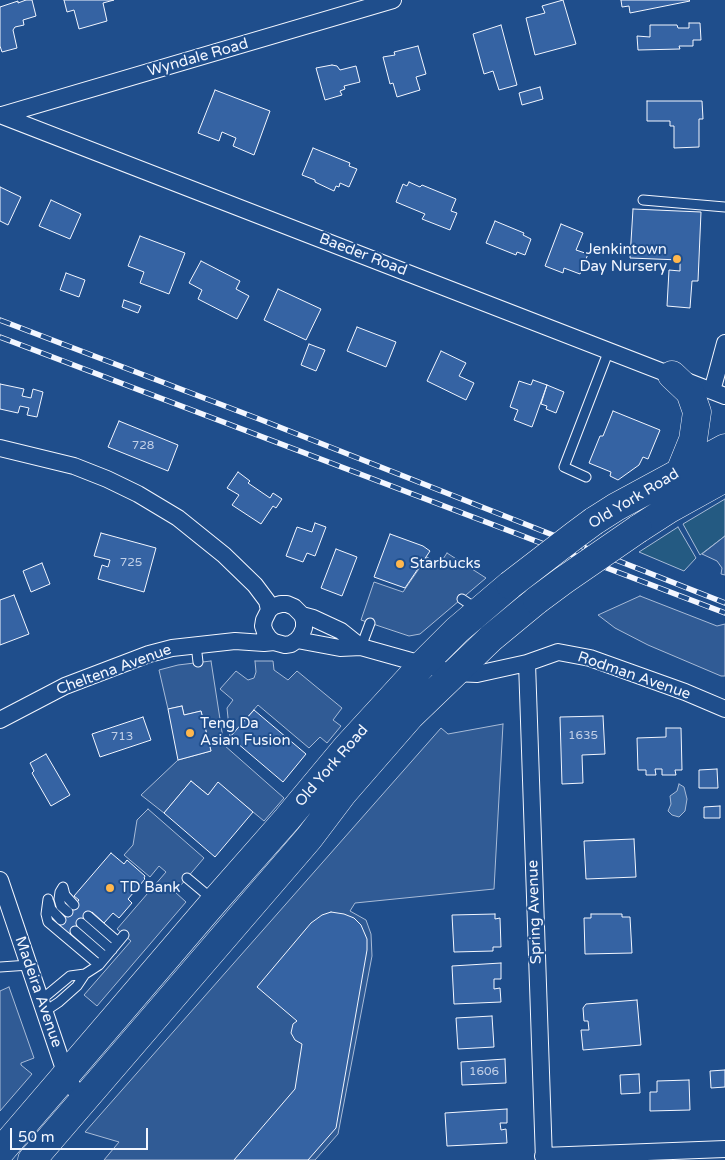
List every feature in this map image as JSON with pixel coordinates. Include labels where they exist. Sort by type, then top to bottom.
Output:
[{"type":"highway","points":[[672,374],[690,392],[697,412],[693,440],[680,472]]},
{"type":"highway","name":"Old York Road","points":[[0,1152],[214,902],[284,817],[423,664],[457,630],[471,605],[510,585],[574,535],[616,507],[725,448]]},
{"type":"highway","name":"Old York Road","points":[[32,1160],[309,838],[367,764],[410,716],[492,638],[536,600],[669,509],[725,478]]},
{"type":"street","name":"Wyndale Road","points":[[1,115],[393,0]]},
{"type":"street","name":"Baeder Road","points":[[1,115],[719,393]]},
{"type":"street","points":[[719,393],[725,343]]},
{"type":"street","points":[[0,448],[74,466],[138,494],[178,518],[224,555],[263,595],[267,601],[268,631]]},
{"type":"street","points":[[244,574],[279,596],[302,615],[304,628],[297,640]]},
{"type":"street","name":"Cheltena Avenue","points":[[268,631],[277,605],[287,604]]},
{"type":"street","name":"Cheltena Avenue","points":[[302,615],[341,631],[361,647]]},
{"type":"street","name":"Cheltena Avenue","points":[[268,631],[278,644],[285,645],[297,640],[340,648],[361,647],[454,673]]},
{"type":"street","name":"Cheltena Avenue","points":[[0,720],[65,686],[149,654],[172,648],[235,641],[268,631]]},
{"type":"street","name":"Rodman Avenue","points":[[454,673],[477,674],[526,663],[558,652],[590,658],[725,708]]},
{"type":"street","name":"Spring Avenue","points":[[526,663],[544,1158]]},
{"type":"street","name":"Madeira Avenue","points":[[0,880],[66,1075],[82,1102]]},
{"type":"street","points":[[544,1158],[725,1148]]},
{"type":"lane","points":[[643,200],[725,207]]},
{"type":"lane","points":[[586,477],[564,468],[609,350]]},
{"type":"lane","points":[[361,647],[370,623]]},
{"type":"lane","points":[[196,645],[198,662]]},
{"type":"lane","points":[[187,878],[214,902]]},
{"type":"lane","points":[[68,912],[61,906],[59,898],[63,887],[66,895],[74,905]]},
{"type":"lane","points":[[62,920],[51,909],[48,899],[46,914],[48,922],[99,965]]},
{"type":"lane","points":[[43,1006],[59,1002],[77,986],[85,974],[99,965],[118,942],[85,920]]},
{"type":"lane","points":[[74,931],[105,957]]},
{"type":"lane","points":[[0,967],[29,965]]},
{"type":"lane","points":[[43,1006],[70,976],[85,974]]},
{"type":"shaded area","points":[[725,499],[725,536],[700,555],[683,524]]},
{"type":"shaded area","points":[[678,527],[696,558],[684,571],[639,552]]},
{"type":"shaded area","points":[[725,536],[725,575],[721,574],[722,568],[717,561],[702,554]]},
{"type":"shaded area","points":[[447,553],[486,578],[420,634],[409,636],[361,620],[374,582],[403,592],[427,557],[439,565]]},
{"type":"shaded area","points":[[640,596],[717,626],[725,624],[725,676],[648,645],[615,628],[598,615]]},
{"type":"shaded area","points":[[211,661],[224,745],[284,798],[264,821],[218,783],[208,795],[191,781],[164,813],[141,795],[178,760],[211,751],[201,711],[184,715],[182,706],[168,709],[159,670],[178,665]]},
{"type":"shaded area","points":[[255,661],[273,661],[274,670],[288,680],[297,671],[342,708],[333,720],[341,726],[327,743],[320,737],[309,748],[258,705],[230,737],[227,708],[233,700],[220,689],[236,671],[248,680],[254,678],[256,672]]},
{"type":"shaded area","points":[[503,724],[494,889],[355,903],[350,911],[366,920],[371,934],[372,956],[338,1134],[315,1160],[104,1160],[119,1142],[85,1132],[441,728],[448,734]]},
{"type":"shaded area","points":[[679,784],[684,787],[687,799],[685,811],[679,817],[672,815],[668,811],[671,804],[670,796],[677,791]]},
{"type":"shaded area","points":[[148,809],[204,858],[175,892],[186,902],[97,1006],[84,995],[131,941],[117,929],[166,872],[159,866],[150,877],[124,855],[133,845],[137,820]]},
{"type":"shaded area","points":[[9,987],[34,1058],[21,1063],[32,1074],[0,1111],[0,991]]},
{"type":"building","points":[[32,0],[36,16],[23,20],[24,25],[15,27],[13,30],[17,48],[2,52],[0,46],[0,7]]},
{"type":"building","points":[[64,0],[114,0],[103,3],[107,21],[79,29],[74,10],[67,12]]},
{"type":"building","points":[[563,0],[576,44],[535,55],[526,18],[545,13],[542,6]]},
{"type":"building","points":[[621,0],[690,1],[630,13],[629,6],[622,7]]},
{"type":"building","points":[[689,23],[700,23],[701,40],[693,40],[693,46],[679,46],[680,49],[638,50],[637,36],[650,37],[650,25],[677,25],[678,28],[689,28]]},
{"type":"building","points":[[501,25],[517,85],[499,90],[493,71],[484,74],[473,34]]},
{"type":"building","points":[[418,46],[426,74],[416,77],[420,90],[397,97],[393,83],[390,84],[383,57],[395,55],[394,52]]},
{"type":"building","points":[[337,66],[340,70],[356,66],[360,82],[344,86],[345,89],[340,91],[342,95],[325,100],[316,68]]},
{"type":"building","points":[[540,87],[543,99],[522,105],[519,93]]},
{"type":"building","points":[[215,90],[270,111],[254,155],[233,146],[236,138],[222,132],[219,141],[198,133]]},
{"type":"building","points":[[647,101],[702,101],[703,119],[699,119],[699,147],[674,148],[674,126],[670,126],[670,121],[647,121]]},
{"type":"building","points":[[313,148],[350,163],[349,166],[357,169],[349,187],[340,183],[339,187],[336,186],[334,191],[302,175]]},
{"type":"building","points":[[409,182],[420,187],[422,185],[456,199],[451,211],[457,213],[450,230],[422,219],[425,214],[396,202],[403,184],[407,186]]},
{"type":"building","points":[[0,187],[21,197],[8,225],[0,221]]},
{"type":"building","points":[[51,200],[81,214],[70,239],[39,226]]},
{"type":"building","name":"Jenkintown Day Nursery","points":[[633,209],[701,212],[698,281],[692,281],[690,308],[667,306],[669,270],[680,271],[680,260],[630,258]]},
{"type":"building","points":[[495,221],[524,233],[523,235],[531,239],[525,255],[517,252],[516,255],[486,243]]},
{"type":"building","points":[[561,224],[583,233],[576,250],[588,254],[580,274],[564,268],[563,273],[545,266]]},
{"type":"building","points":[[140,236],[185,253],[169,294],[140,283],[144,272],[128,266]]},
{"type":"building","points":[[201,261],[240,281],[236,289],[249,296],[237,319],[198,299],[202,290],[189,283]]},
{"type":"building","points":[[66,273],[85,280],[79,297],[60,290]]},
{"type":"building","points":[[278,289],[321,309],[306,340],[264,320]]},
{"type":"building","points":[[124,300],[141,306],[138,313],[122,307]]},
{"type":"building","points":[[357,327],[396,342],[386,367],[347,351]]},
{"type":"building","points":[[309,344],[325,350],[316,371],[301,365]]},
{"type":"building","points":[[441,351],[466,363],[459,376],[474,383],[466,400],[427,381]]},
{"type":"building","points":[[533,380],[547,385],[532,427],[514,420],[518,410],[510,407],[519,381],[531,385]]},
{"type":"building","points":[[0,384],[24,389],[22,396],[31,398],[33,389],[43,392],[37,417],[27,415],[29,408],[20,406],[18,413],[0,409]]},
{"type":"building","points":[[547,385],[564,392],[556,413],[546,409],[547,406],[541,404]]},
{"type":"building","points":[[613,411],[660,430],[648,459],[643,457],[639,465],[618,480],[610,476],[611,472],[589,463]]},
{"type":"building","points":[[119,421],[178,445],[168,471],[108,447]]},
{"type":"building","points":[[238,472],[250,481],[248,483],[270,498],[273,493],[282,499],[276,508],[273,506],[261,524],[232,505],[239,495],[227,488]]},
{"type":"building","points":[[315,523],[326,527],[315,556],[307,553],[303,562],[286,556],[297,527],[312,532]]},
{"type":"building","points":[[101,533],[156,548],[144,592],[98,579],[102,565],[108,567],[110,560],[94,556]]},
{"type":"building","name":"Starbucks","points":[[390,534],[423,546],[430,551],[405,588],[374,577]]},
{"type":"building","points":[[336,549],[357,557],[342,596],[321,588]]},
{"type":"building","points":[[42,563],[50,584],[31,592],[23,571]]},
{"type":"building","points":[[14,595],[29,634],[0,645],[0,600]]},
{"type":"building","name":"Teng Da Asian Fusion","points":[[182,706],[184,715],[201,711],[211,751],[178,760],[168,709]]},
{"type":"building","points":[[254,710],[306,754],[283,782],[230,737]]},
{"type":"building","points":[[603,716],[605,754],[582,755],[583,783],[562,784],[560,717]]},
{"type":"building","points":[[143,717],[151,740],[100,757],[92,734]]},
{"type":"building","points":[[666,728],[681,728],[682,770],[675,770],[676,775],[662,775],[662,769],[655,769],[656,775],[646,775],[646,770],[638,770],[637,738],[666,737]]},
{"type":"building","points":[[46,754],[70,795],[51,806],[32,773],[34,771],[30,763]]},
{"type":"building","points":[[717,769],[718,788],[699,788],[699,770]]},
{"type":"building","points":[[191,781],[208,795],[218,782],[253,812],[215,857],[164,813]]},
{"type":"building","points":[[720,806],[720,818],[704,818],[704,807]]},
{"type":"building","points":[[634,839],[636,877],[586,879],[584,841]]},
{"type":"building","name":"TD Bank","points":[[111,853],[124,864],[127,860],[145,876],[145,879],[128,899],[132,903],[119,918],[113,913],[104,923],[92,912],[69,937],[56,926],[79,900],[74,896]]},
{"type":"building","points":[[331,912],[354,918],[361,925],[367,939],[367,950],[336,1128],[308,1160],[234,1160],[295,1089],[302,1044],[295,1040],[291,1033],[293,1024],[297,1021],[257,987],[311,923],[322,915]]},
{"type":"building","points":[[495,914],[495,919],[500,918],[501,947],[493,947],[493,951],[454,952],[452,915]]},
{"type":"building","points":[[591,914],[622,914],[622,917],[630,917],[632,953],[585,954],[584,918],[591,918]]},
{"type":"building","points":[[501,963],[501,979],[494,979],[494,989],[500,988],[501,1002],[454,1004],[452,966]]},
{"type":"building","points":[[637,1000],[641,1045],[583,1050],[581,1030],[589,1030],[588,1021],[584,1021],[583,1008],[586,1004]]},
{"type":"building","points":[[492,1016],[494,1047],[458,1049],[456,1018]]},
{"type":"building","points":[[505,1059],[506,1083],[462,1085],[461,1062]]},
{"type":"building","points":[[725,1070],[725,1087],[711,1088],[710,1071]]},
{"type":"building","points":[[639,1074],[640,1093],[621,1094],[620,1075]]},
{"type":"building","points":[[689,1080],[690,1110],[650,1111],[650,1092],[657,1092],[657,1081]]},
{"type":"building","points":[[507,1109],[507,1123],[500,1123],[501,1130],[506,1129],[507,1143],[447,1146],[445,1113]]},
{"type":"railway","points":[[0,320],[259,419],[725,603]]},
{"type":"railway","points":[[0,337],[725,613]]},
{"type":"place","name":"Jenkintown Day Nursery","points":[[677,259]]},
{"type":"place","name":"Starbucks","points":[[400,564]]},
{"type":"place","name":"Teng Da Asian Fusion","points":[[190,733]]},
{"type":"place","name":"TD Bank","points":[[110,888]]}]
